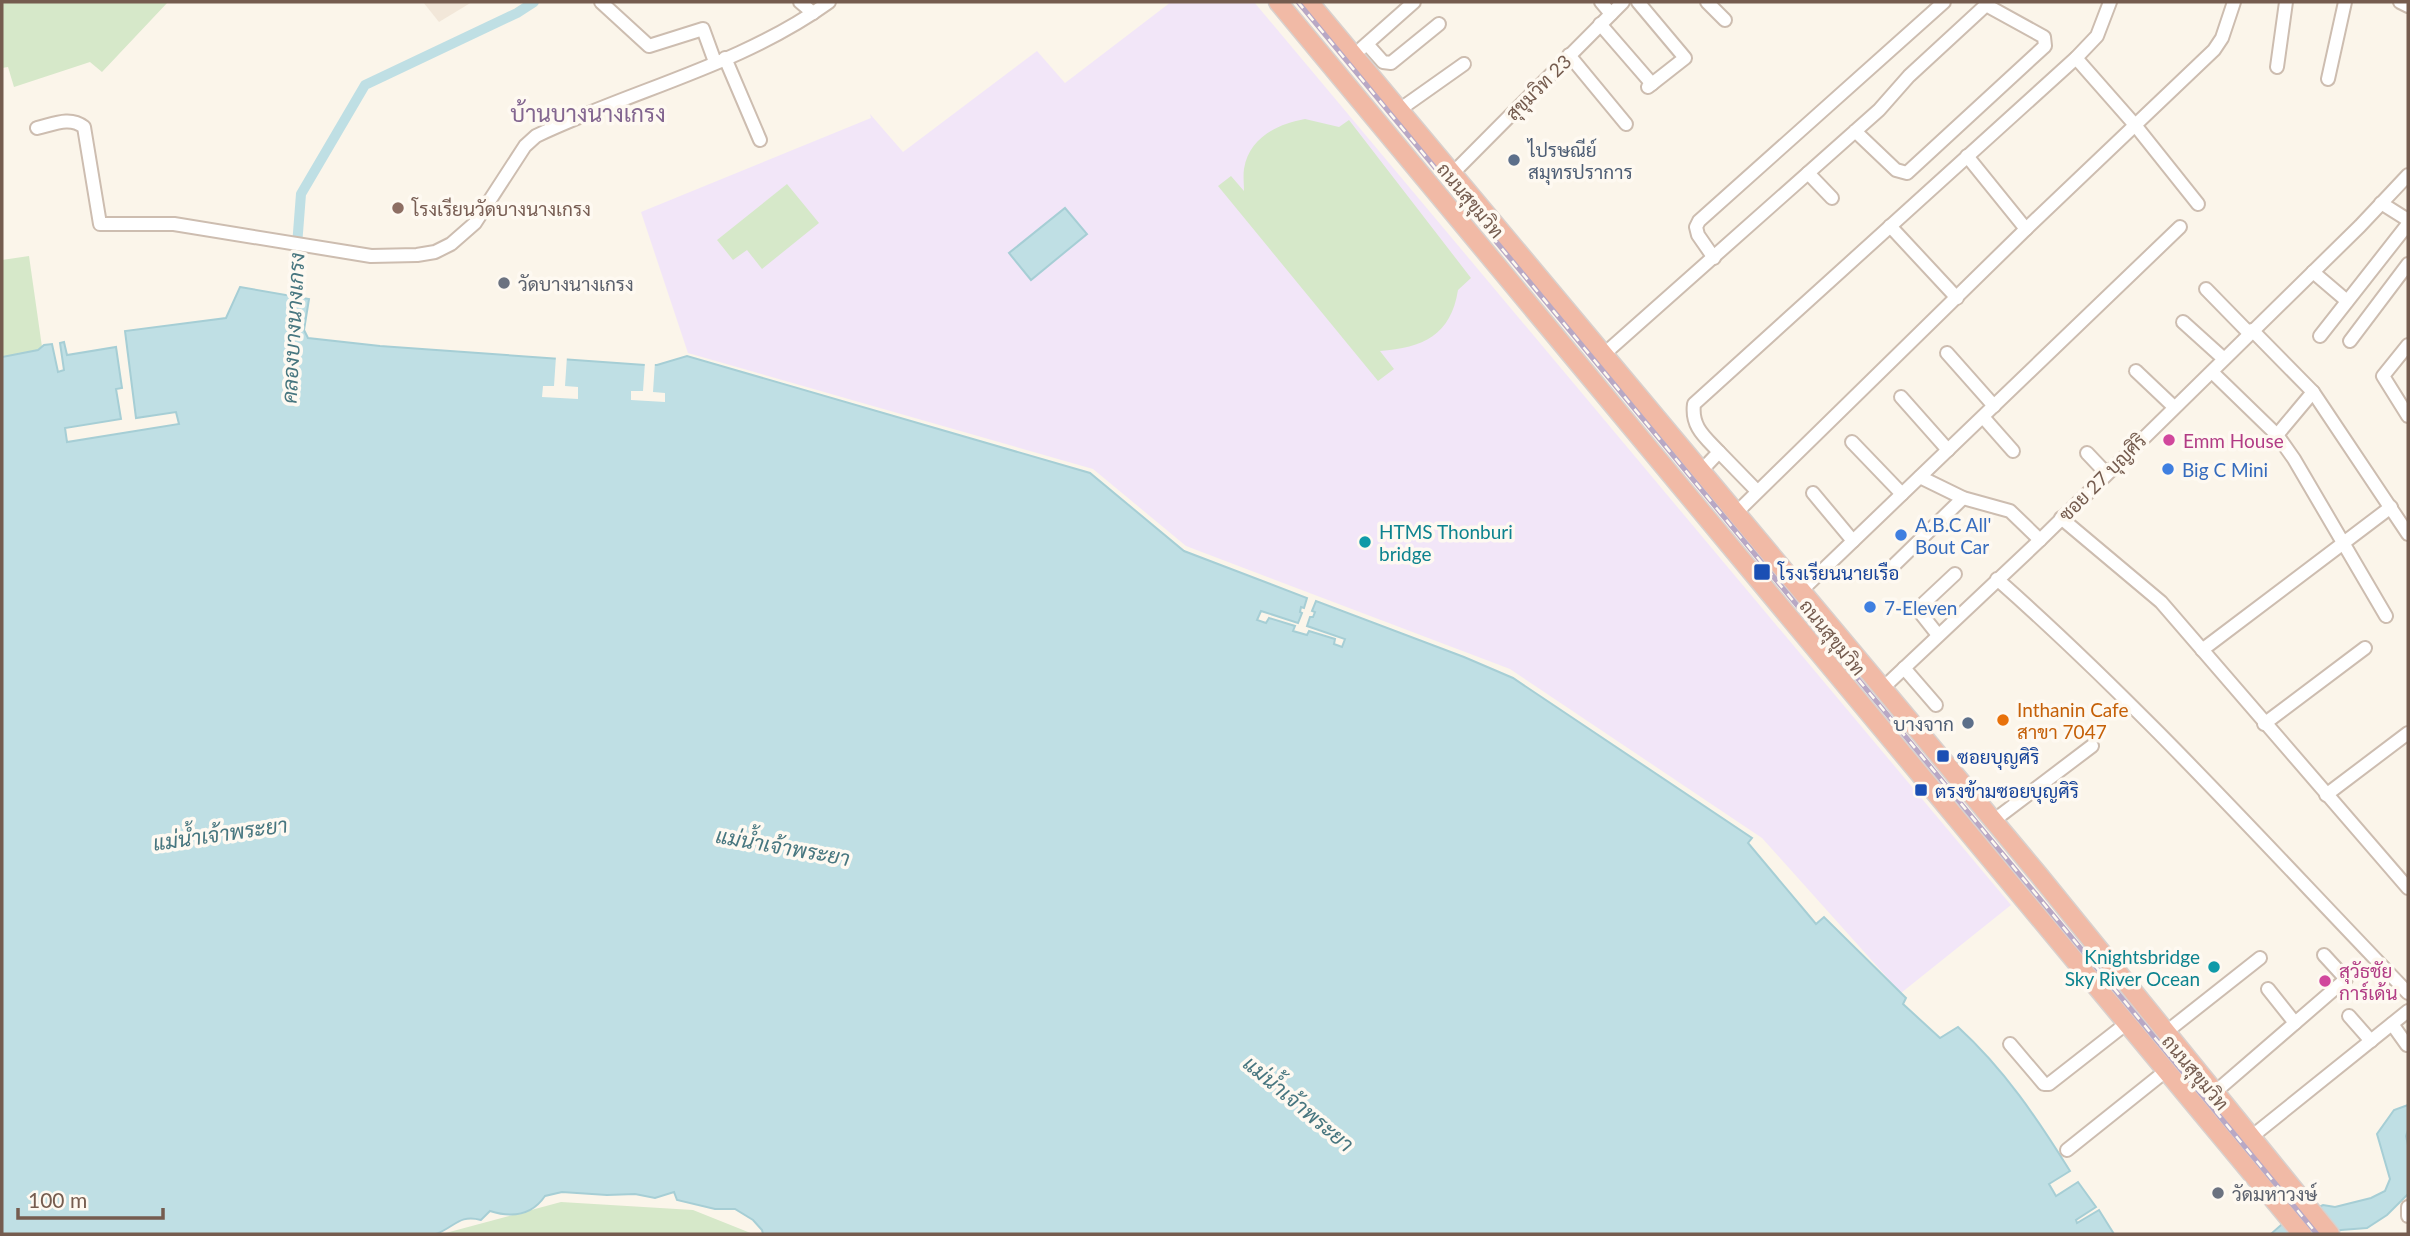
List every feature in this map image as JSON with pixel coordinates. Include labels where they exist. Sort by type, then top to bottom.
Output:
[{"type":"highway","name":"ถนนสุขุมวิท","points":[[1278,2],[2302,1234]]},
{"type":"highway","name":"ถนนสุขุมวิท","points":[[1309,2],[1361,50],[1399,110],[1993,821],[2330,1234]]},
{"type":"highway","points":[[1616,407],[1640,397]]},
{"type":"highway","points":[[1642,438],[1653,412]]},
{"type":"highway","points":[[2074,960],[2094,943]]},
{"type":"street","points":[[601,2],[649,46],[702,29],[760,140]]},
{"type":"street","points":[[800,2],[813,13]]},
{"type":"street","points":[[37,128],[70,120],[84,127],[100,224],[174,224],[371,256],[417,255],[435,252],[451,244],[475,223],[525,146],[536,136],[720,60],[776,34],[829,2]]},
{"type":"street","points":[[1415,2],[1361,50],[1391,63],[1439,24]]},
{"type":"street","points":[[1601,2],[1611,13]]},
{"type":"street","name":"สุขุมวิท 23","points":[[1453,173],[1623,2]]},
{"type":"street","points":[[1600,24],[1650,85],[1684,60],[1685,55],[1639,2]]},
{"type":"street","points":[[1707,2],[1725,20]]},
{"type":"street","points":[[1714,258],[1698,235],[1696,227],[1699,221],[1944,2]]},
{"type":"street","points":[[1757,491],[1695,425],[1694,404],[2076,58],[2097,36],[2110,2]]},
{"type":"street","points":[[1736,513],[2026,229],[2214,50],[2222,38],[2234,2]]},
{"type":"street","points":[[2277,67],[2286,2]]},
{"type":"street","points":[[2328,79],[2345,2]]},
{"type":"street","points":[[2400,2],[2408,6]]},
{"type":"street","points":[[1603,355],[1894,96],[1909,76],[1986,5],[2044,37],[2045,46],[1907,173],[1896,170],[1855,131]]},
{"type":"street","points":[[1569,55],[1626,124]]},
{"type":"street","points":[[2076,58],[2198,204]]},
{"type":"street","points":[[1399,110],[1464,64]]},
{"type":"street","points":[[1967,156],[2026,229]]},
{"type":"street","points":[[1808,173],[1832,198]]},
{"type":"street","name":"ซอย 27 บุญศิริ","points":[[1882,688],[2040,540],[2408,175]]},
{"type":"street","points":[[2320,336],[2408,222],[2381,203]]},
{"type":"street","points":[[1890,226],[1957,298]]},
{"type":"street","points":[[1801,591],[2180,227]]},
{"type":"street","points":[[2350,341],[2408,264]]},
{"type":"street","points":[[2313,272],[2347,301]]},
{"type":"street","points":[[2206,289],[2313,392],[2408,534]]},
{"type":"street","points":[[2183,323],[2224,359]]},
{"type":"street","points":[[2408,345],[2383,376],[2408,416]]},
{"type":"street","points":[[1947,353],[1994,406]]},
{"type":"street","points":[[2136,371],[2174,407]]},
{"type":"street","points":[[2212,372],[2277,435],[2294,459],[2386,616]]},
{"type":"street","points":[[2277,435],[2313,392]]},
{"type":"street","points":[[1901,397],[1948,450]]},
{"type":"street","points":[[1983,417],[2013,451]]},
{"type":"street","points":[[1852,442],[1902,494]]},
{"type":"street","points":[[1702,470],[1720,452]]},
{"type":"street","points":[[2087,453],[2106,473]]},
{"type":"street","points":[[1920,477],[1963,498],[2010,511],[2040,540]]},
{"type":"street","points":[[1813,494],[1853,541]]},
{"type":"street","points":[[1886,573],[1963,498]]},
{"type":"street","points":[[2202,650],[2391,507]]},
{"type":"street","points":[[2061,518],[2161,602],[2408,888]]},
{"type":"street","points":[[1938,635],[1919,611],[1955,574]]},
{"type":"street","points":[[1997,579],[2066,640],[2151,725],[2408,993]]},
{"type":"street","points":[[2264,724],[2365,648]]},
{"type":"street","points":[[1904,667],[1936,705]]},
{"type":"street","points":[[2326,795],[2408,733]]},
{"type":"street","points":[[1993,821],[2092,746]]},
{"type":"street","points":[[2214,1093],[2346,979],[2324,955]]},
{"type":"street","points":[[2165,1033],[2260,958]]},
{"type":"street","points":[[2268,989],[2295,1023]]},
{"type":"street","points":[[2250,1138],[2408,1011]]},
{"type":"street","points":[[2349,1016],[2371,1041]]},
{"type":"street","points":[[2010,1044],[2044,1084],[2049,1084],[2127,1023]]},
{"type":"street","points":[[2392,1024],[2407,1045]]},
{"type":"street","points":[[2067,1150],[2167,1070]]},
{"type":"street","points":[[2408,1207],[2408,1216]]},
{"type":"shaded area","points":[[423,2],[472,2],[439,22]]},
{"type":"shaded area","name":"โรงเรียนนายเรือ","points":[[1171,2],[1254,2],[2011,905],[1901,993],[1762,838],[1510,669],[1186,546],[1093,469],[688,353],[641,212],[871,118],[870,114],[903,152],[1037,51],[1065,83]]},
{"type":"green space","points":[[2,2],[168,2],[102,72],[90,62],[14,87],[8,67],[2,68]]},
{"type":"green space","points":[[1305,119],[1339,127],[1349,120],[1471,278],[1458,290],[1449,318],[1442,328],[1422,342],[1409,347],[1380,351],[1394,369],[1378,381],[1218,186],[1231,176],[1244,191],[1247,158],[1258,141],[1275,129]]},
{"type":"green space","points":[[787,184],[819,223],[762,269],[747,250],[733,260],[717,240]]},
{"type":"green space","points":[[29,256],[42,347],[39,350],[2,357],[2,260]]},
{"type":"green space","points":[[561,1202],[693,1210],[753,1234],[442,1234]]},
{"type":"water","points":[[1065,208],[1087,234],[1031,280],[1009,253]]},
{"type":"water","name":"แม่น้ำเจ้าพระยา","points":[[240,287],[309,299],[304,330],[308,338],[380,346],[645,365],[657,365],[687,356],[1090,473],[1184,551],[1307,598],[1304,608],[1301,607],[1298,623],[1261,611],[1257,620],[1266,623],[1269,618],[1295,626],[1293,631],[1307,635],[1309,631],[1335,639],[1334,644],[1342,647],[1345,639],[1307,626],[1315,612],[1312,611],[1316,601],[1513,678],[1752,838],[1748,843],[1816,924],[1824,917],[1906,998],[1903,1004],[1940,1038],[1958,1027],[2019,1095],[2070,1171],[2049,1184],[2056,1196],[2078,1182],[2096,1207],[2076,1220],[2077,1223],[2099,1210],[2114,1234],[763,1234],[753,1220],[735,1209],[715,1209],[677,1200],[674,1192],[655,1198],[635,1194],[562,1192],[545,1196],[528,1211],[506,1214],[490,1211],[481,1220],[462,1220],[436,1234],[2,1234],[2,357],[38,350],[44,345],[52,344],[58,372],[64,370],[60,343],[64,342],[67,355],[116,347],[122,388],[116,389],[121,419],[65,428],[67,442],[179,424],[176,412],[136,418],[125,331],[226,318]]},
{"type":"water","points":[[2408,1105],[2408,1194],[2387,1215],[2367,1228],[2323,1234],[2271,1234],[2281,1225],[2323,1205],[2335,1207],[2371,1198],[2385,1191],[2390,1179],[2377,1134],[2394,1110]]},
{"type":"pier","points":[[556,356],[567,356],[565,386],[578,387],[578,399],[542,397],[543,386],[554,386]]},
{"type":"pier","points":[[645,362],[655,362],[653,392],[665,393],[665,402],[631,400],[631,391],[643,391]]},
{"type":"waterway","name":"คลองบางนางเกรง","points":[[292,310],[301,194],[365,85],[517,13],[534,2]]},
{"type":"railway","points":[[1298,2],[2317,1234]]},
{"type":"place","name":"ไปรษณีย์ สมุทรปราการ","points":[[1514,160]]},
{"type":"place","name":"โรงเรียนวัดบางนางเกรง","points":[[398,208]]},
{"type":"place","name":"วัดบางนางเกรง","points":[[504,283]]},
{"type":"place","name":"Emm House","points":[[2169,440]]},
{"type":"place","name":"Big C Mini","points":[[2168,469]]},
{"type":"place","name":"A.B.C All' Bout Car","points":[[1901,535]]},
{"type":"place","name":"HTMS Thonburi bridge","points":[[1365,542]]},
{"type":"place","name":"โรงเรียนนายเรือ","points":[[1762,572]]},
{"type":"place","name":"7-Eleven","points":[[1870,607]]},
{"type":"place","name":"Inthanin Cafe สาขา 7047","points":[[2003,720]]},
{"type":"place","name":"บางจาก","points":[[1968,723]]},
{"type":"place","name":"ซอยบุญศิริ","points":[[1943,756]]},
{"type":"place","name":"ตรงข้ามซอยบุญศิริ","points":[[1921,790]]},
{"type":"place","name":"Knightsbridge Sky River Ocean","points":[[2214,967]]},
{"type":"place","name":"สุวัธชัย การ์เด้น","points":[[2325,981]]},
{"type":"place","name":"วัดมหาวงษ์","points":[[2218,1193]]},
{"type":"district","name":"บ้านบางนางเกรง","points":[[588,113]]}]
